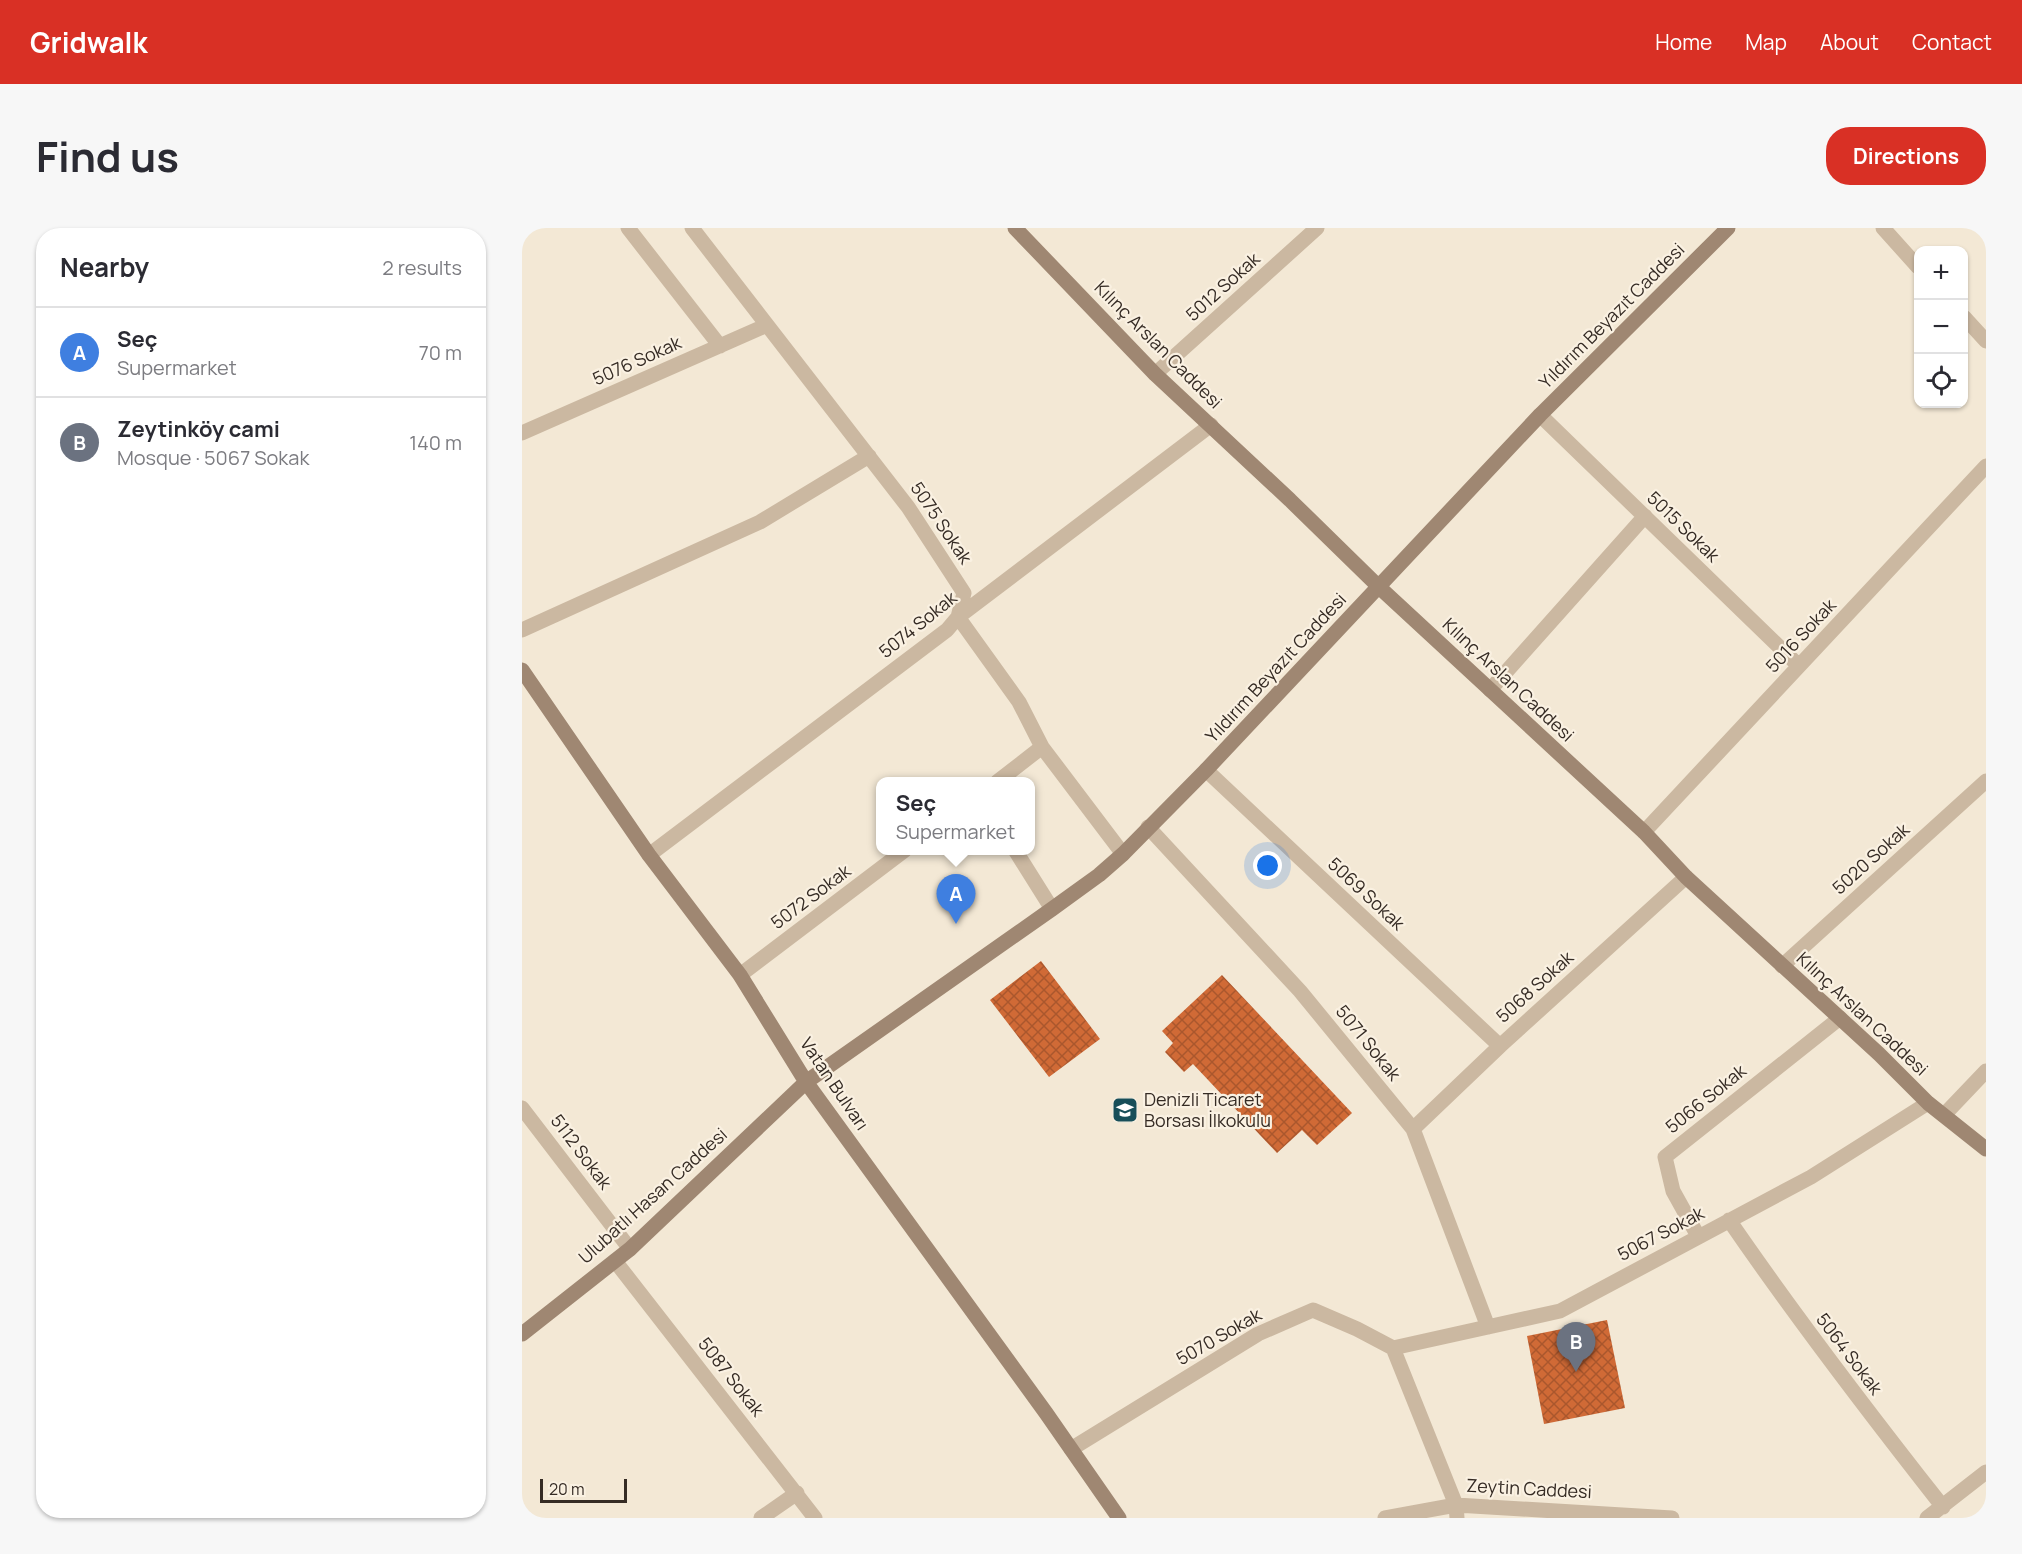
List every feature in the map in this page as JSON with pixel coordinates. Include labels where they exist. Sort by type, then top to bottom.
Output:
[{"type":"street","points":[[628,228],[720,346]]},
{"type":"street","name":"5075 Sokak","points":[[692,228],[908,507],[964,593],[958,617]]},
{"type":"street","name":"Kılınç Arslan Caddesi","points":[[1015,228],[1155,374],[1379,587],[1644,832],[1686,877],[1880,1054],[1928,1103],[1986,1149]]},
{"type":"street","name":"5012 Sokak","points":[[1155,374],[1317,228]]},
{"type":"street","name":"Yıldırım Beyazıt Caddesi","points":[[806,1082],[1052,909],[1099,875],[1123,854],[1206,770],[1540,415],[1728,228]]},
{"type":"street","points":[[1883,228],[1914,263]]},
{"type":"street","points":[[1968,321],[1986,341]]},
{"type":"street","name":"5076 Sokak","points":[[522,433],[767,325]]},
{"type":"street","name":"5015 Sokak","points":[[1540,415],[1799,666]]},
{"type":"street","name":"5074 Sokak","points":[[649,855],[947,630],[958,617],[1211,425]]},
{"type":"street","points":[[522,630],[760,522],[869,456]]},
{"type":"street","name":"5016 Sokak","points":[[1644,832],[1986,465]]},
{"type":"street","points":[[1490,690],[1645,516]]},
{"type":"street","points":[[958,617],[1018,702],[1042,747],[1123,854]]},
{"type":"street","name":"Vatan Bulvarı","points":[[522,670],[649,855],[740,975],[806,1082],[1119,1518]]},
{"type":"street","points":[[1003,777],[1042,747]]},
{"type":"street","name":"5069 Sokak","points":[[1206,770],[1500,1046]]},
{"type":"street","name":"5020 Sokak","points":[[1782,966],[1986,781]]},
{"type":"street","name":"5071 Sokak","points":[[1148,827],[1300,991],[1413,1129],[1488,1327]]},
{"type":"street","name":"5072 Sokak","points":[[740,975],[898,855]]},
{"type":"street","points":[[1017,855],[1052,909]]},
{"type":"street","name":"5068 Sokak","points":[[1413,1129],[1500,1046],[1686,877]]},
{"type":"street","name":"5066 Sokak","points":[[1698,1236],[1673,1191],[1665,1157],[1840,1018]]},
{"type":"street","points":[[1944,1115],[1986,1071]]},
{"type":"street","name":"Ulubatlı Hasan Caddesi","points":[[522,1334],[630,1249],[806,1082]]},
{"type":"street","name":"5067 Sokak","points":[[1393,1348],[1560,1311],[1811,1177],[1928,1103]]},
{"type":"street","name":"5112 Sokak","points":[[522,1108],[630,1249]]},
{"type":"street","name":"5064 Sokak","points":[[1729,1220],[1784,1301],[1842,1379],[1943,1507]]},
{"type":"street","name":"5087 Sokak","points":[[615,1261],[815,1518]]},
{"type":"street","name":"5070 Sokak","points":[[1071,1449],[1258,1334],[1313,1310],[1393,1348]]},
{"type":"street","points":[[1393,1348],[1457,1512]]},
{"type":"street","points":[[1927,1518],[1986,1472]]},
{"type":"street","points":[[761,1518],[796,1493]]},
{"type":"street","name":"Zeytin Caddesi","points":[[1385,1518],[1457,1512],[1672,1518]]},
{"type":"building","points":[[1041,961],[1100,1039],[1049,1077],[990,1000]]},
{"type":"building","points":[[1222,975],[1352,1113],[1317,1145],[1302,1130],[1277,1153],[1193,1064],[1184,1072],[1165,1052],[1173,1043],[1162,1031]]},
{"type":"building","points":[[1607,1320],[1625,1408],[1544,1424],[1527,1336]]},
{"type":"place","name":"Seç","points":[[956,924]]},
{"type":"place","name":"Denizli Ticaret Borsası İlkokulu","points":[[1125,1110]]},
{"type":"place","name":"Zeytinköy cami","points":[[1576,1372]]}]
